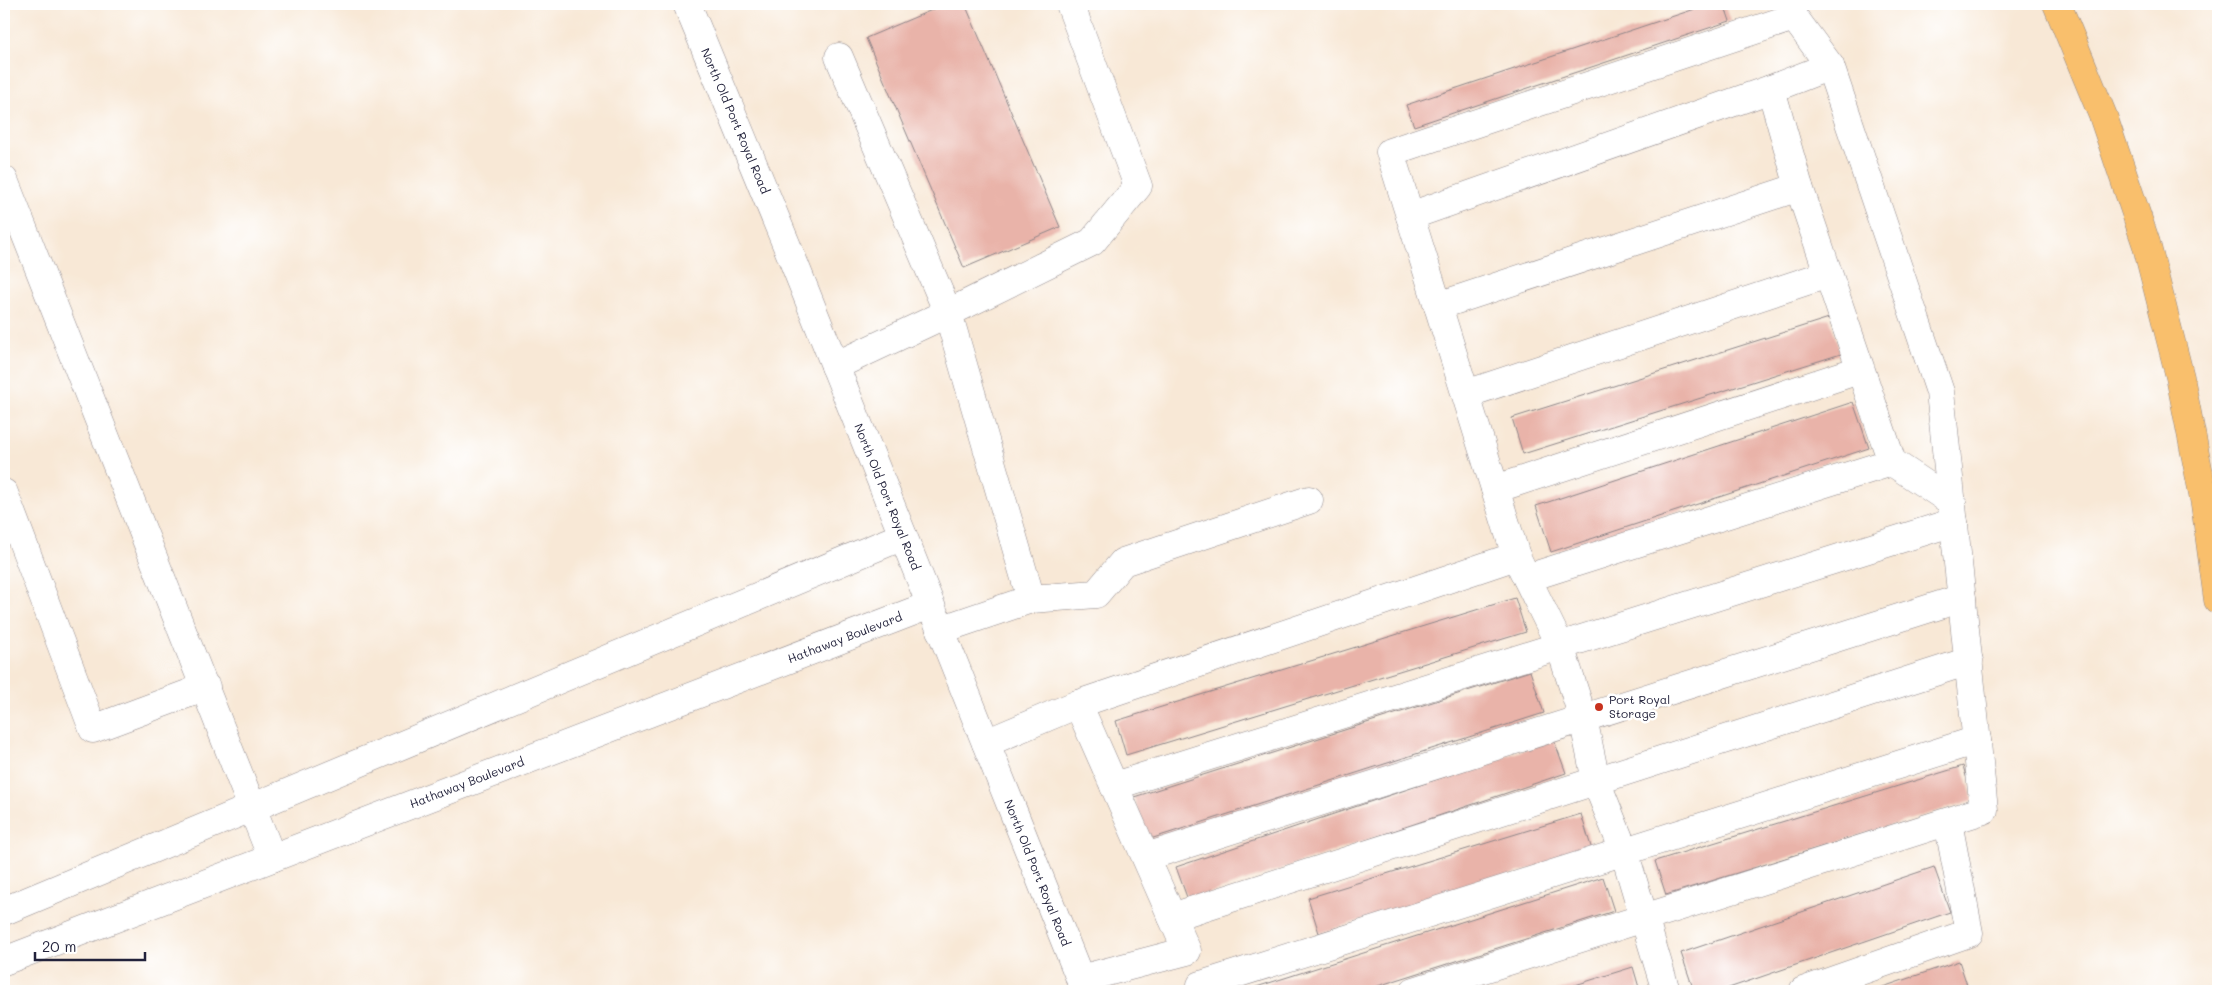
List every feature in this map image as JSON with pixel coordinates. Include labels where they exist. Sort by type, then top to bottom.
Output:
[{"type":"highway","points":[[2058,4],[2103,116],[2146,243],[2180,377],[2205,504],[2218,600]]},
{"type":"street","name":"North Old Port Royal Road","points":[[686,4],[835,366],[1082,985]]},
{"type":"street","points":[[835,366],[1092,242],[1138,186],[1070,4]]},
{"type":"street","points":[[1414,991],[1643,918],[1948,822],[1984,810],[1940,392],[1830,66],[1794,17],[1390,152],[1495,489],[1522,567],[1560,646],[1583,718],[1596,781],[1624,851],[1643,918],[1666,991]]},
{"type":"street","points":[[839,57],[948,313],[1031,600]]},
{"type":"street","points":[[1410,216],[1771,89],[1830,66]]},
{"type":"street","points":[[1771,89],[1799,187],[1859,370],[1892,462],[1953,512]]},
{"type":"street","points":[[4,180],[254,807],[272,858]]},
{"type":"street","points":[[1438,306],[1799,187]]},
{"type":"street","points":[[1466,394],[1828,274]]},
{"type":"street","points":[[1495,489],[1859,370]]},
{"type":"street","points":[[986,743],[1078,704],[1522,567],[1892,462]]},
{"type":"street","points":[[4,493],[93,729],[206,686]]},
{"type":"street","name":"Hathaway Boulevard","points":[[4,961],[272,858],[935,618],[1031,600],[1096,594],[1123,562],[1309,500]]},
{"type":"street","points":[[1114,786],[1560,646],[1953,512]]},
{"type":"street","points":[[4,911],[903,536]]},
{"type":"street","points":[[1146,856],[1962,598]]},
{"type":"street","points":[[1172,918],[1969,661]]},
{"type":"street","points":[[1078,704],[1202,988],[1624,851],[1977,740]]},
{"type":"street","points":[[1804,991],[1969,933],[1948,822]]},
{"type":"street","points":[[1082,985],[1187,951]]},
{"type":"building","points":[[946,4],[965,4],[1060,227],[964,268],[866,38]]},
{"type":"building","points":[[1710,4],[1724,4],[1730,21],[1414,126],[1406,105]]},
{"type":"building","points":[[1829,318],[1841,354],[1523,454],[1512,418]]},
{"type":"building","points":[[1853,402],[1869,448],[1551,552],[1536,506]]},
{"type":"building","points":[[1515,598],[1526,632],[1126,755],[1116,721]]},
{"type":"building","points":[[1530,671],[1544,713],[1147,840],[1134,797]]},
{"type":"building","points":[[1554,740],[1566,773],[1188,900],[1176,867]]},
{"type":"building","points":[[1963,766],[1973,800],[1666,895],[1655,861]]},
{"type":"building","points":[[1581,814],[1592,850],[1319,933],[1308,898]]},
{"type":"building","points":[[1934,867],[1950,912],[1720,991],[1694,991],[1681,953]]},
{"type":"building","points":[[1603,877],[1614,911],[1362,991],[1251,991],[1250,989]]},
{"type":"building","points":[[1959,961],[1969,991],[1871,991]]},
{"type":"building","points":[[1633,967],[1640,991],[1556,991]]},
{"type":"place","name":"Port Royal Storage","points":[[1599,707]]}]
